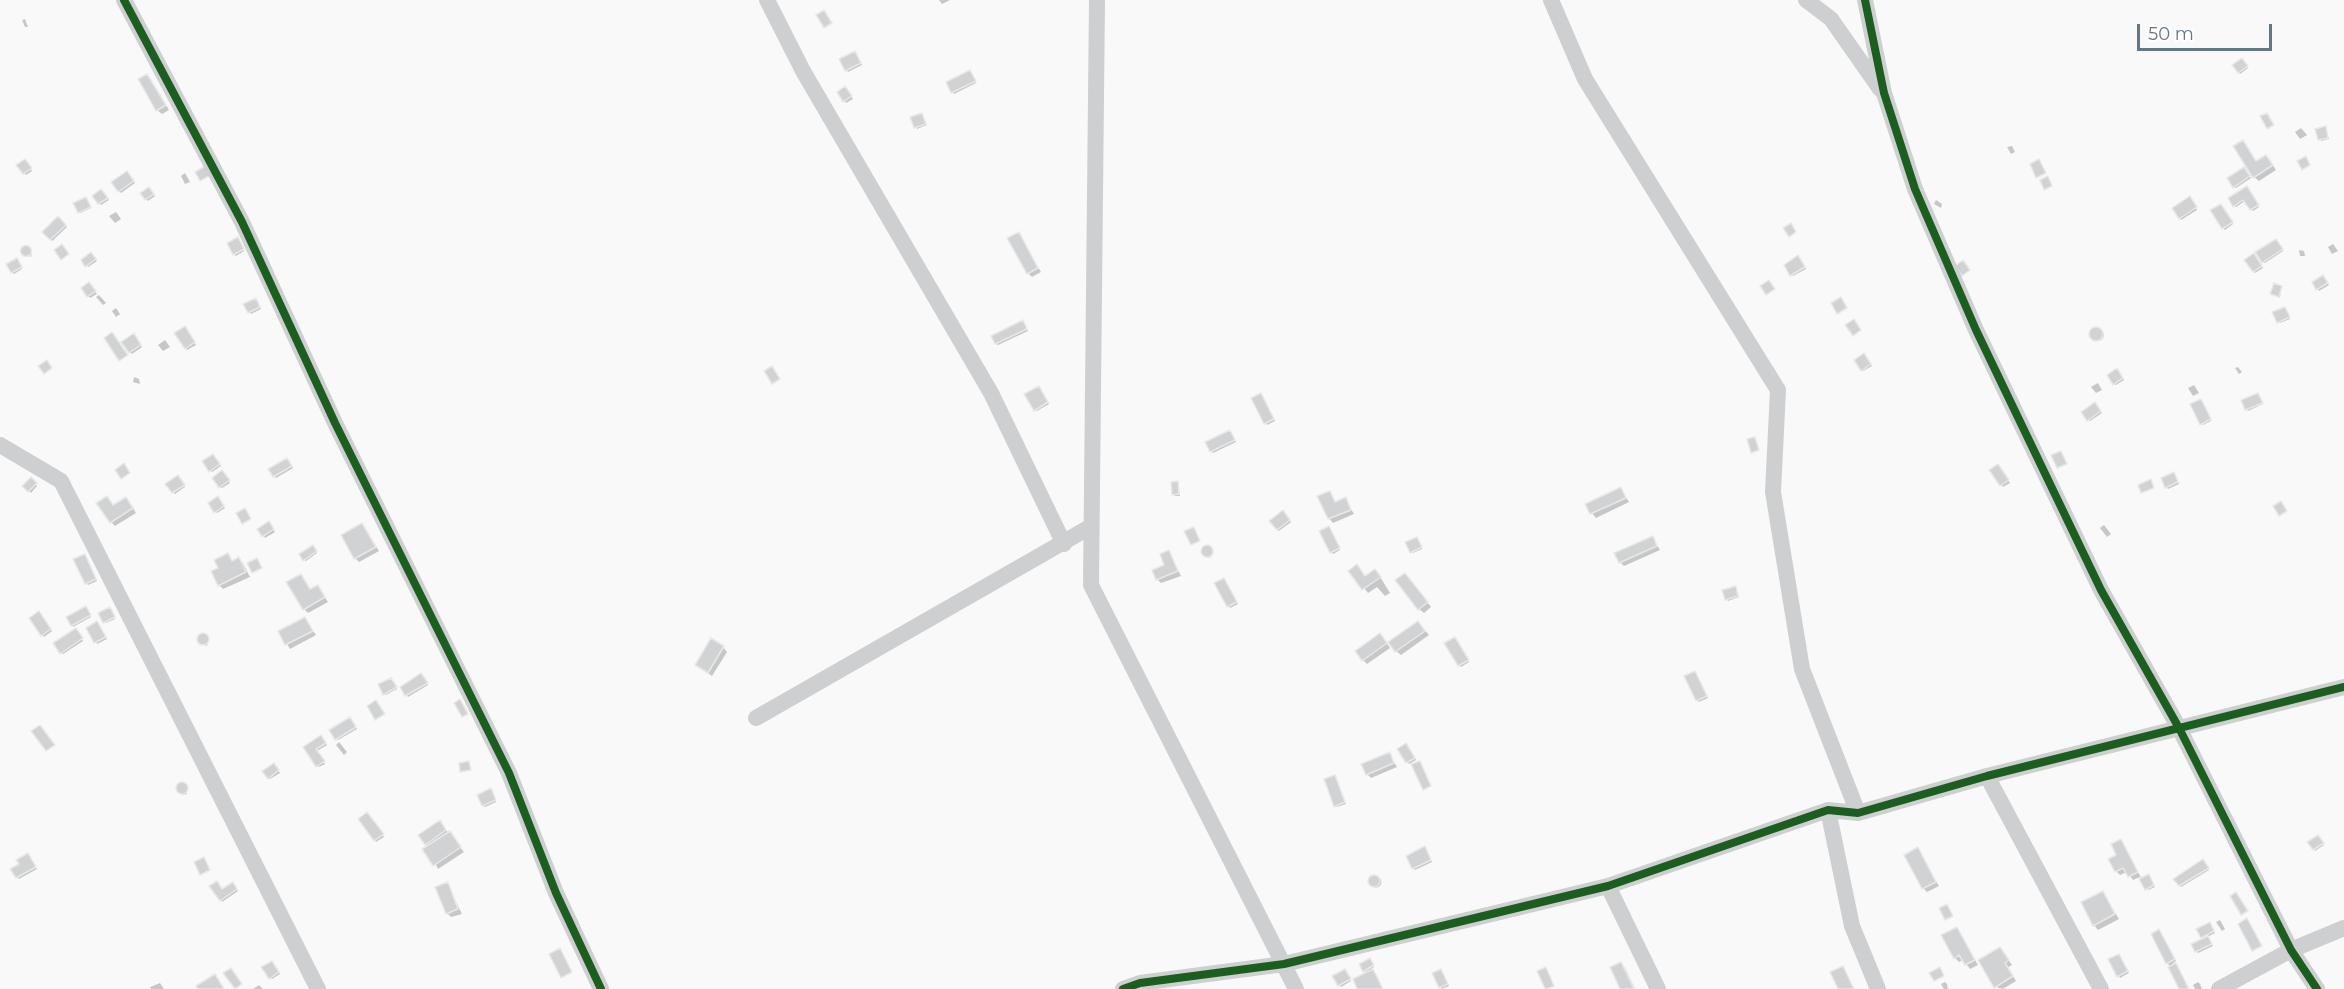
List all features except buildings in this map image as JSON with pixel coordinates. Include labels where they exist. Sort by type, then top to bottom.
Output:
[{"type":"street","points":[[124,0],[242,222],[335,423],[509,773],[556,893],[601,989]]},
{"type":"street","points":[[766,0],[803,71],[991,393],[1064,544]]},
{"type":"street","points":[[1097,0],[1091,585],[1296,989]]},
{"type":"street","points":[[1551,0],[1585,79],[1778,390],[1773,492],[1802,669],[1858,813]]},
{"type":"street","points":[[1806,0],[1831,19],[1884,93]]},
{"type":"street","points":[[1865,0],[1884,93],[1915,189],[1976,330],[2101,590],[2179,728],[2291,950],[2317,989]]},
{"type":"street","points":[[0,445],[61,481],[318,989]]},
{"type":"street","points":[[756,718],[1064,544],[1090,527]]},
{"type":"street","points":[[1123,989],[1140,983],[1284,964],[1608,886],[1828,810],[1858,813],[1988,776],[2344,687]]},
{"type":"street","points":[[1988,776],[2101,989]]},
{"type":"street","points":[[1828,810],[1852,926],[1878,989]]},
{"type":"street","points":[[1608,886],[1658,989]]},
{"type":"street","points":[[2219,989],[2291,950],[2344,928]]},
{"type":"cycle path","points":[[124,0],[242,222],[335,423],[509,773],[556,893],[601,989]]},
{"type":"cycle path","points":[[1865,0],[1884,93],[1915,189],[1976,330],[2101,590],[2179,728],[2291,950],[2317,989]]},
{"type":"cycle path","points":[[1123,989],[1140,983],[1284,964],[1608,886],[1828,810],[1858,813],[1987,776],[2344,687]]}]
